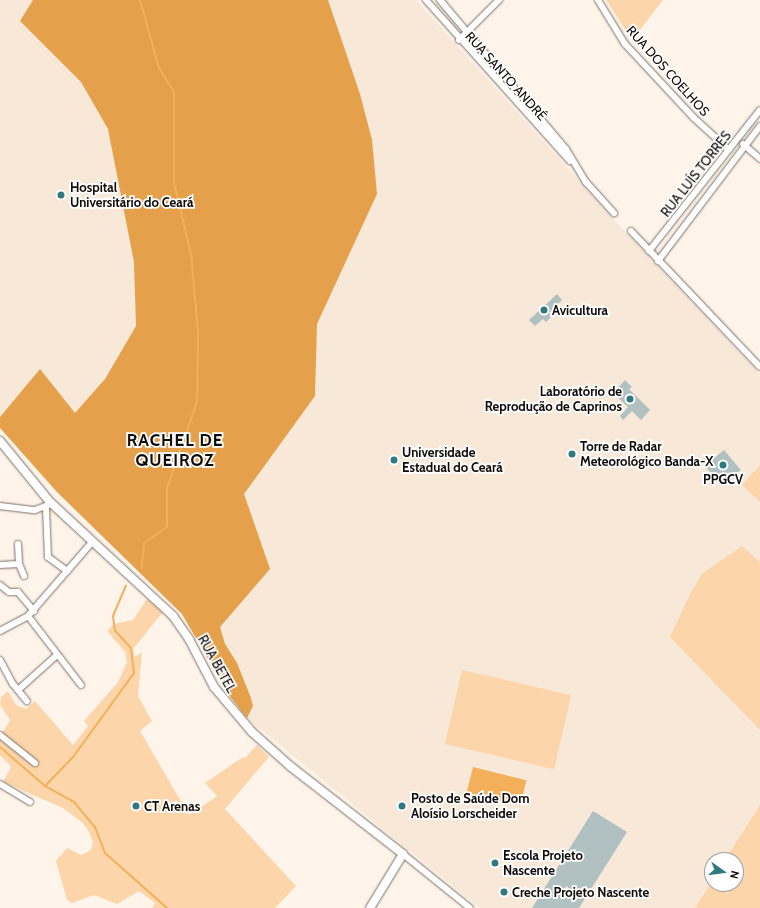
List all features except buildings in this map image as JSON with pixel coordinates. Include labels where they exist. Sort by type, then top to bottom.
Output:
[{"type":"street","name":"RUA SANTO ANDRÉ","points":[[426,0],[459,40],[572,164],[614,214]]},
{"type":"street","name":"RUA SANTO ANDRÉ","points":[[440,0],[566,149],[572,164]]},
{"type":"street","points":[[459,40],[499,0]]},
{"type":"street","name":"RUA DOS COELHOS","points":[[598,0],[625,44],[694,118],[729,150]]},
{"type":"street","name":"RUA LUÍS TORRES","points":[[649,251],[760,110]]},
{"type":"street","name":"RUA LUÍS TORRES","points":[[658,261],[760,126]]},
{"type":"street","points":[[737,140],[760,159]]},
{"type":"street","points":[[631,231],[760,368]]},
{"type":"street","name":"RUA BETEL","points":[[0,441],[48,505],[92,542],[173,616],[189,639],[214,687],[252,732],[290,766],[470,908]]},
{"type":"street","points":[[0,506],[48,505],[48,557],[67,571]]},
{"type":"street","points":[[0,631],[28,616],[34,611],[92,542]]},
{"type":"street","points":[[18,544],[19,564],[24,576]]},
{"type":"street","points":[[0,565],[19,564]]},
{"type":"street","points":[[0,584],[9,592],[18,592],[34,611]]},
{"type":"street","points":[[28,616],[81,685]]},
{"type":"street","points":[[18,690],[57,655]]},
{"type":"street","points":[[0,660],[18,690],[27,701]]},
{"type":"street","points":[[0,735],[35,763]]},
{"type":"street","points":[[0,784],[30,802]]},
{"type":"street","points":[[370,908],[403,854]]},
{"type":"shaded area","name":"Universidade Estadual do Ceará","points":[[0,0],[416,0],[617,223],[760,374],[760,908],[480,908],[247,718],[229,695],[182,614],[57,492],[0,428]]},
{"type":"shaded area","points":[[33,0],[328,0],[360,94],[372,140],[377,194],[317,324],[315,396],[244,494],[270,569],[220,627],[225,644],[237,663],[251,698],[253,706],[247,718],[229,695],[182,614],[57,492],[0,428],[0,417],[40,369],[75,413],[105,379],[136,326],[134,262],[108,129],[81,82],[20,21]]},
{"type":"shaded area","points":[[606,0],[663,0],[632,40]]},
{"type":"shaded area","points":[[760,465],[760,502],[742,485]]},
{"type":"shaded area","points":[[742,546],[760,562],[760,730],[670,637],[690,594],[702,574]]},
{"type":"shaded area","points":[[147,599],[163,612],[133,649],[135,657],[142,652],[138,696],[152,721],[140,731],[189,815],[217,796],[205,783],[243,757],[245,758],[257,745],[269,757],[225,809],[296,886],[275,908],[152,908],[155,903],[139,891],[117,904],[94,895],[72,903],[67,900],[56,861],[67,848],[81,855],[91,850],[93,842],[89,832],[83,823],[63,808],[3,782],[11,767],[0,755],[0,737],[10,720],[0,705],[1,697],[8,691],[16,705],[26,709],[35,701],[73,745],[88,726],[84,721],[118,682],[127,662],[125,652],[107,631],[114,624],[133,620]]},
{"type":"shaded area","points":[[462,670],[571,695],[554,769],[445,744]]},
{"type":"shaded area","points":[[473,767],[526,780],[520,806],[467,792]]},
{"type":"shaded area","points":[[760,805],[760,908],[695,908],[705,892],[744,892],[744,852],[730,852]]},
{"type":"waterway","points":[[140,0],[159,68],[174,92],[174,183],[191,254],[198,333],[197,402],[167,488],[167,527],[144,543],[142,568]]},
{"type":"waterway","points":[[45,786],[73,757],[134,673],[131,648],[115,631],[113,616],[126,586]]},
{"type":"waterway","points":[[0,747],[45,786],[74,802],[95,827],[105,853],[167,908]]},
{"type":"place","name":"Hospital Universitário do Ceará","points":[[61,195]]},
{"type":"place","name":"Avicultura","points":[[544,310]]},
{"type":"place","name":"Laboratório de Reprodução de Caprinos","points":[[630,399]]},
{"type":"place","name":"Torre de Radar Meteorológico Banda-X","points":[[572,454]]},
{"type":"place","name":"Universidade Estadual do Ceará","points":[[394,460]]},
{"type":"place","name":"PPGCV","points":[[723,465]]},
{"type":"place","name":"CT Arenas","points":[[136,806]]},
{"type":"place","name":"Posto de Saúde Dom Aloísio Lorscheider","points":[[402,806]]},
{"type":"place","name":"Escola Projeto Nascente","points":[[495,863]]},
{"type":"place","name":"Creche Projeto Nascente","points":[[504,892]]},
{"type":"district","name":"RACHEL DE QUEIROZ","points":[[175,451]]}]
